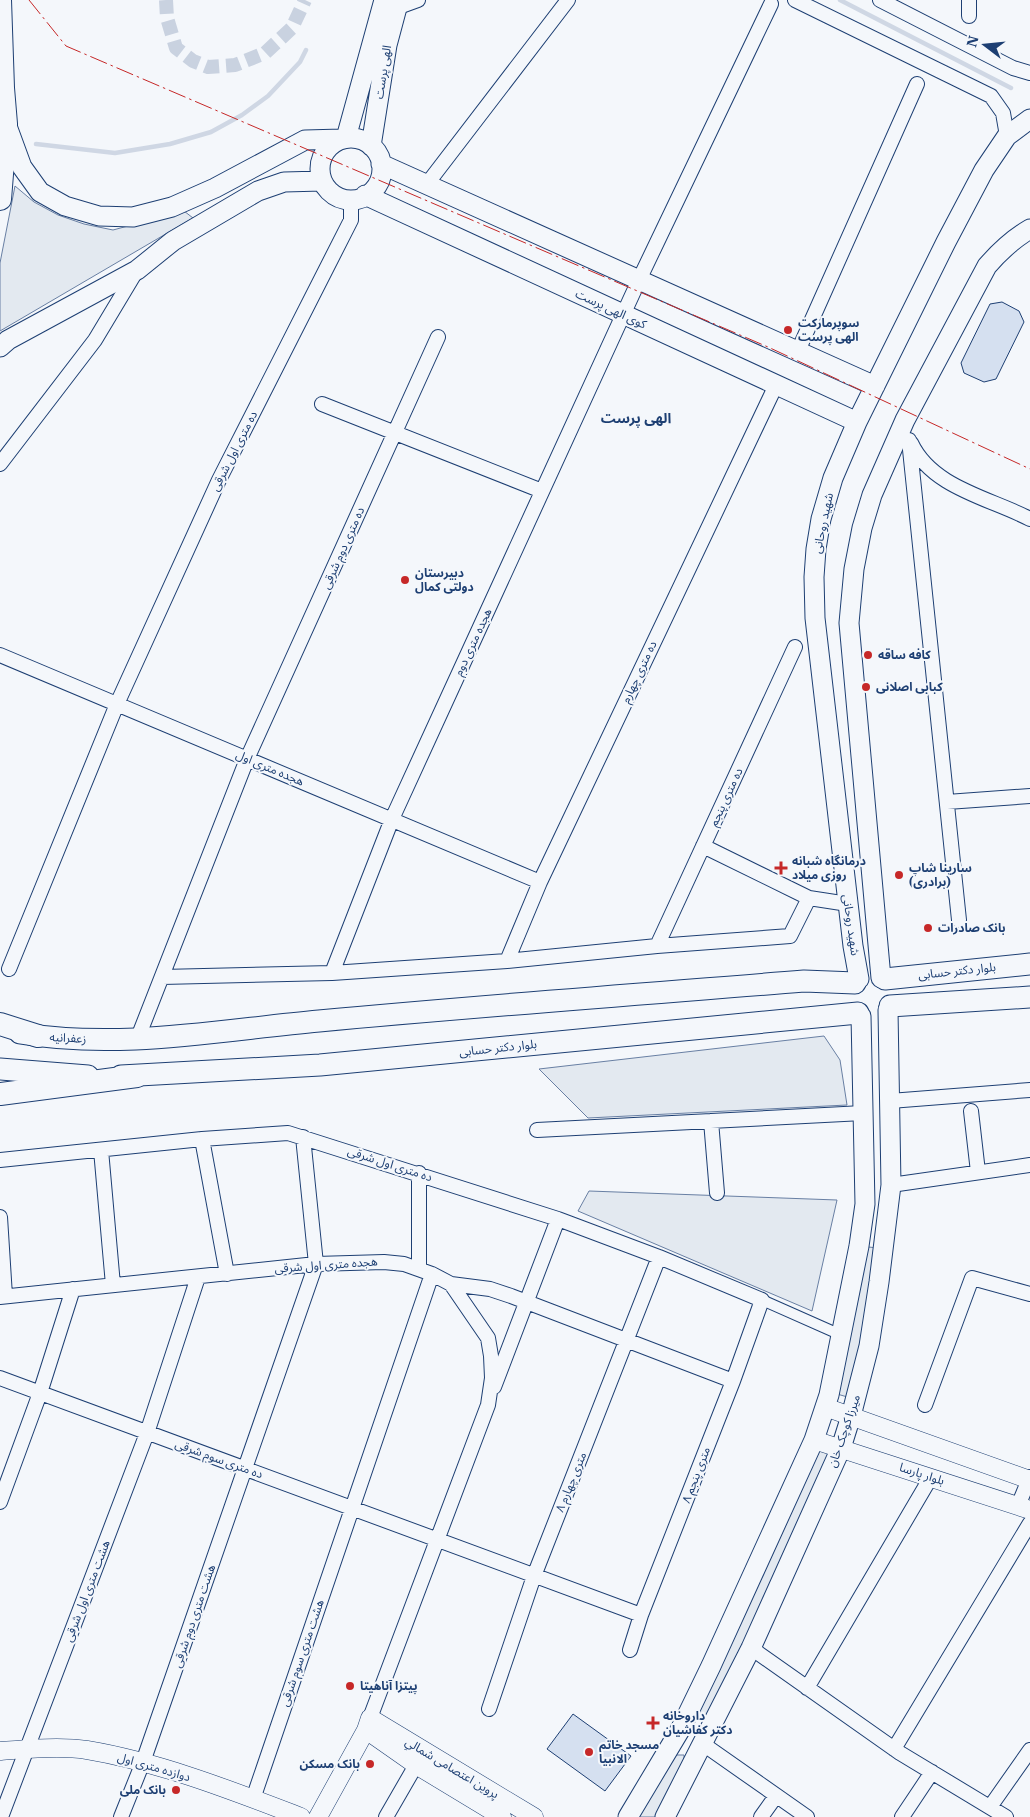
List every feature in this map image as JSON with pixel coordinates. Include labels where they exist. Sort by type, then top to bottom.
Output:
[{"type":"highway","points":[[0,0],[6,124],[0,199]]},
{"type":"highway","points":[[0,1024],[38,1036]]},
{"type":"highway","points":[[0,1094],[137,1076]]},
{"type":"main road","name":"الهی پرست","points":[[344,138],[393,3]]},
{"type":"main road","name":"الهی پرست","points":[[371,146],[393,3]]},
{"type":"main road","name":"شهید روحانی","points":[[857,981],[815,618],[814,577],[821,519],[834,478],[857,422],[946,242],[984,170],[1007,136],[1030,119]]},
{"type":"main road","points":[[6,124],[22,168],[40,192],[65,206],[99,216],[133,216],[172,207],[215,188],[305,140],[344,138],[364,140],[371,146],[378,154],[381,174],[371,192],[358,198],[334,195],[322,181],[320,171],[321,160],[325,151],[333,143],[344,138]]},
{"type":"main road","points":[[381,164],[875,386]]},
{"type":"main road","points":[[0,347],[8,340],[137,270],[173,241],[258,191],[284,182],[322,181]]},
{"type":"main road","name":"کوی الهی پرست","points":[[358,198],[623,314],[857,422]]},
{"type":"main road","name":"شهید روحانی","points":[[883,978],[849,623],[854,569],[862,528],[872,495],[905,420],[987,266],[1001,250],[1030,229]]},
{"type":"main road","name":"بلوار دکتر حسابی","points":[[883,978],[1030,964]]},
{"type":"main road","points":[[137,1040],[320,1021],[804,981],[857,981],[870,975],[883,978],[892,989],[893,997],[889,1008]]},
{"type":"main road","points":[[857,981],[850,992],[852,1006],[860,1014],[876,1017],[889,1008],[1030,997]]},
{"type":"main road","name":"میرزا کوچک خان","points":[[665,1817],[751,1648],[841,1448],[851,1416],[869,1346],[890,1194],[889,1008]]},
{"type":"main road","name":"بلوار دکتر حسابی","points":[[137,1076],[320,1065],[860,1014]]},
{"type":"main road","name":"میرزا کوچک خان","points":[[628,1817],[680,1730],[712,1666],[814,1440],[829,1395],[859,1243],[864,1204],[860,1014]]},
{"type":"main road","name":"زعفرانیه","points":[[0,1030],[38,1036],[137,1040]]},
{"type":"main road","points":[[0,1069],[77,1076],[137,1076]]},
{"type":"main road","points":[[864,1204],[890,1194]]},
{"type":"main road","points":[[859,1243],[884,1246]]},
{"type":"street","points":[[393,3],[418,0]]},
{"type":"street","points":[[427,184],[568,0]]},
{"type":"street","points":[[795,0],[991,96],[1003,113],[1007,136]]},
{"type":"street","points":[[880,0],[1013,68],[1030,72]]},
{"type":"street","points":[[969,16],[970,0]]},
{"type":"street","name":"هجده متری دوم","points":[[332,973],[392,819],[623,314],[771,4]]},
{"type":"street","points":[[798,351],[917,84]]},
{"type":"street","name":"ده متری اول شرقی","points":[[9,969],[117,704],[219,480],[351,220],[358,198]]},
{"type":"street","points":[[0,464],[95,340],[137,270]]},
{"type":"street","name":"ده متری دوم شرقی","points":[[137,1040],[247,759],[438,337]]},
{"type":"street","name":"ده متری چهارم","points":[[507,962],[540,882],[776,385]]},
{"type":"street","points":[[322,404],[542,491]]},
{"type":"street","points":[[905,420],[909,440],[959,920]]},
{"type":"street","points":[[909,440],[916,453],[944,479],[998,506],[1030,519]]},
{"type":"street","name":"ده متری پنجم","points":[[657,946],[795,647]]},
{"type":"street","name":"هجده متری اول","points":[[0,655],[540,882]]},
{"type":"street","points":[[947,802],[1030,796]]},
{"type":"street","points":[[703,846],[809,898],[848,904]]},
{"type":"street","points":[[162,977],[332,973],[507,962],[657,946],[790,936],[809,898]]},
{"type":"street","points":[[890,1101],[1030,1090]]},
{"type":"street","points":[[971,1111],[978,1172]]},
{"type":"street","points":[[537,1130],[863,1113]]},
{"type":"street","points":[[711,1121],[717,1193]]},
{"type":"street","name":"ده متری اول شرقی","points":[[0,1160],[202,1139],[288,1133],[420,1173],[558,1219],[659,1257],[762,1300]]},
{"type":"street","points":[[303,1137],[316,1264]]},
{"type":"street","points":[[202,1139],[227,1274]]},
{"type":"street","points":[[101,1150],[112,1285]]},
{"type":"street","points":[[890,1194],[978,1172],[1030,1165]]},
{"type":"street","points":[[419,1268],[420,1173]]},
{"type":"street","points":[[0,1217],[3,1296]]},
{"type":"street","points":[[488,1405],[558,1219]]},
{"type":"street","name":"۸ متری چهارم","points":[[489,1710],[534,1576],[659,1257]]},
{"type":"street","name":"هجده متری اول شرقی","points":[[3,1296],[316,1264],[384,1262],[419,1268],[451,1284],[488,1338],[492,1378],[488,1405],[368,1724]]},
{"type":"street","name":"هشت متری دوم شرقی","points":[[121,1817],[144,1762],[316,1264]]},
{"type":"street","name":"هشت متری سوم شرقی","points":[[253,1799],[432,1274]]},
{"type":"street","name":"هشت متری اول شرقی","points":[[1,1817],[147,1433],[198,1277]]},
{"type":"street","points":[[925,1405],[972,1278],[1030,1294]]},
{"type":"street","points":[[451,1284],[490,1289],[733,1381]]},
{"type":"street","points":[[0,1502],[40,1393],[73,1289]]},
{"type":"street","points":[[762,1300],[841,1335]]},
{"type":"street","name":"۸ متری پنجم","points":[[630,1650],[641,1615],[733,1381],[762,1300]]},
{"type":"street","name":"ده متری سوم شرقی","points":[[0,1378],[641,1615]]},
{"type":"street","points":[[825,1407],[1029,1479],[1024,1508]]},
{"type":"street","name":"بلوار پارسا","points":[[814,1440],[1024,1508]]},
{"type":"street","points":[[807,1688],[930,1476]]},
{"type":"street","points":[[894,1749],[1030,1523]]},
{"type":"street","points":[[751,1648],[894,1749],[1006,1817]]},
{"type":"street","points":[[318,1817],[368,1724]]},
{"type":"street","name":"پروین اعتصامی شمالیِ","points":[[368,1724],[416,1765],[502,1817]]},
{"type":"street","name":"پروین اعتصامی شمالیِ","points":[[368,1724],[534,1817]]},
{"type":"street","points":[[703,1744],[807,1817]]},
{"type":"street","name":"دوازده متری اول","points":[[0,1751],[26,1749],[86,1750],[144,1762],[301,1817]]},
{"type":"street","points":[[990,1808],[1030,1750]]},
{"type":"street","points":[[386,1817],[416,1765]]},
{"type":"street","points":[[902,1817],[932,1772]]},
{"type":"street","points":[[761,1817],[776,1796]]},
{"type":"shaded area","points":[[15,186],[34,202],[58,215],[84,224],[113,230],[184,211],[193,218],[0,331],[0,263]]},
{"type":"shaded area","points":[[824,1036],[840,1060],[847,1105],[588,1118],[539,1069]]},
{"type":"shaded area","points":[[589,1191],[837,1200],[812,1311],[578,1211]]},
{"type":"shaded area","points":[[859,1246],[878,1248],[851,1398],[830,1392]]},
{"type":"shaded area","points":[[812,1445],[834,1450],[707,1723],[693,1715]]},
{"type":"shaded area","points":[[670,1755],[684,1755],[684,1769],[660,1817],[637,1817]]},
{"type":"building","points":[[1002,302],[1019,311],[1024,322],[996,379],[984,382],[964,373],[961,363],[990,304]]},
{"type":"building","name":"مسجد خاتم الانبیا","points":[[573,1714],[631,1756],[605,1791],[547,1749]]},
{"type":"waterway","points":[[840,0],[1011,88]]},
{"type":"waterway","points":[[36,144],[115,153],[170,144],[211,132],[242,115],[268,96],[300,62],[306,50]]},
{"type":"tunnel","points":[[166,0],[167,18],[176,48],[193,61],[208,67],[235,65],[265,53],[292,28],[305,0]]},
{"type":"power","points":[[29,0],[66,46],[768,347],[1030,469]]},
{"type":"place","name":"سوپرمارکت الهی پرست","points":[[788,330]]},
{"type":"place","name":"دبیرستان دولتی کمال","points":[[405,580]]},
{"type":"place","name":"کافه ساقه","points":[[868,655]]},
{"type":"place","name":"کبابی اصلانی","points":[[866,687]]},
{"type":"place","name":"درمانگاه شبانه روزی میلاد","points":[[781,868]]},
{"type":"place","name":"سارینا شاپ (برادری)","points":[[899,875]]},
{"type":"place","name":"بانک صادرات","points":[[928,928]]},
{"type":"place","name":"پیتزا آناهیتا","points":[[350,1686]]},
{"type":"place","name":"داروخانه دکتر کفاشیان","points":[[653,1723]]},
{"type":"place","name":"مسجد خاتم الانبیا","points":[[589,1752]]},
{"type":"place","name":"بانک مسکن","points":[[370,1764]]},
{"type":"place","name":"بانک ملی","points":[[176,1790]]},
{"type":"district","name":"الهی پرست","points":[[636,418]]}]
